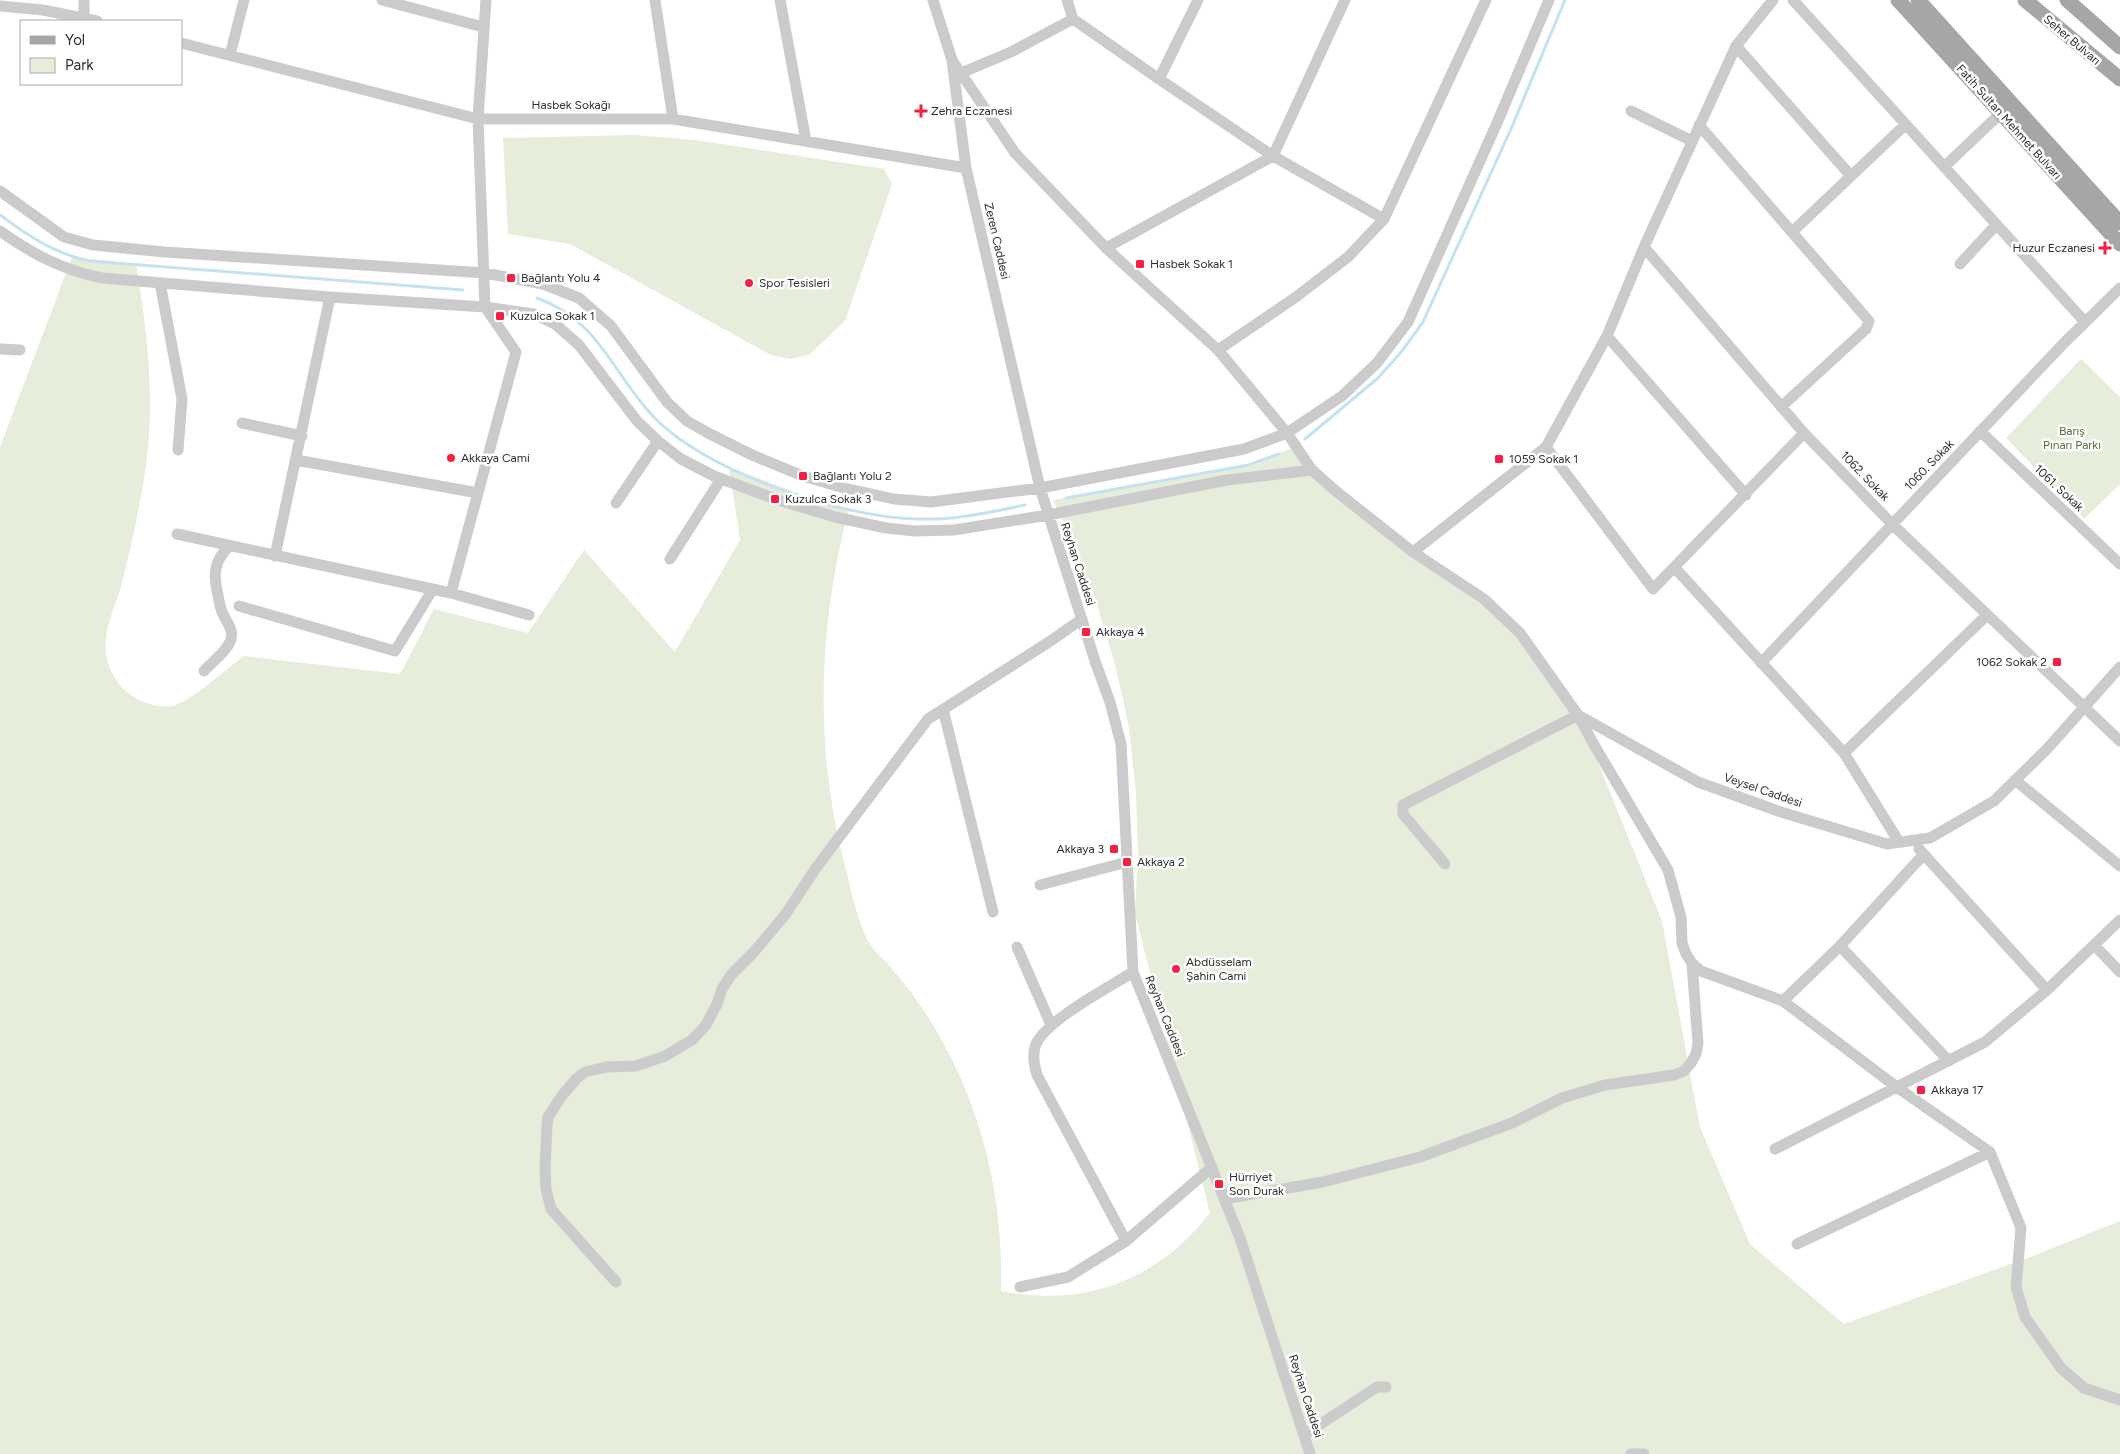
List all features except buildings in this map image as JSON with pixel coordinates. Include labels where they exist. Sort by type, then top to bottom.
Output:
[{"type":"main road","name":"Fatih Sultan Mehmet Bulvarı","points":[[1898,0],[2120,244]]},
{"type":"main road","name":"Fatih Sultan Mehmet Bulvarı","points":[[1918,0],[2119,221]]},
{"type":"main road","name":"Seher Bulvarı","points":[[2025,0],[2120,79]]},
{"type":"main road","name":"Seher Bulvarı","points":[[2067,0],[2120,47]]},
{"type":"street","points":[[84,0],[84,18]]},
{"type":"street","points":[[230,55],[244,0]]},
{"type":"street","points":[[382,0],[483,26]]},
{"type":"street","points":[[451,593],[516,352],[485,307],[478,119],[486,0]]},
{"type":"street","points":[[655,0],[673,119]]},
{"type":"street","points":[[780,0],[806,141]]},
{"type":"street","name":"Zeren Caddesi","points":[[933,0],[952,60],[966,168],[1040,488],[1048,515]]},
{"type":"street","points":[[1067,0],[1073,19],[1273,156],[1384,219]]},
{"type":"street","points":[[1160,79],[1198,0]]},
{"type":"street","points":[[1106,248],[1273,156],[1345,0]]},
{"type":"street","points":[[1218,350],[1296,297],[1348,257],[1384,219],[1486,0]]},
{"type":"street","points":[[0,191],[64,237],[93,244],[165,252],[485,273],[543,284],[579,298],[611,326],[667,402],[688,421],[752,455],[803,476],[844,488],[894,499],[931,502],[1040,488],[1244,449],[1287,433],[1342,396],[1377,363],[1408,322],[1498,123],[1549,0]]},
{"type":"street","points":[[1413,552],[1546,447],[1607,336],[1644,247],[1736,46],[1773,0]]},
{"type":"street","points":[[1793,0],[2086,322]]},
{"type":"street","points":[[0,6],[43,10],[93,20]]},
{"type":"street","points":[[961,73],[1011,52],[1073,19]]},
{"type":"street","name":"Hasbek Sokağı","points":[[182,43],[478,119],[673,119],[966,168]]},
{"type":"street","points":[[1736,46],[1851,176]]},
{"type":"street","name":"Veysel Caddesi","points":[[952,60],[1015,152],[1106,248],[1218,350],[1287,433],[1312,470],[1413,552],[1484,598],[1520,633],[1578,715],[1698,782],[1781,812],[1886,844],[1930,838],[1994,801],[2047,749],[2120,667]]},
{"type":"street","points":[[1631,110],[1692,141]]},
{"type":"street","points":[[1944,167],[2001,113]]},
{"type":"street","points":[[1699,125],[1868,318],[1869,324],[1866,329],[1782,407]]},
{"type":"street","points":[[1792,232],[1905,125]]},
{"type":"street","points":[[1960,264],[1996,225]]},
{"type":"street","points":[[0,231],[35,255],[74,272],[102,278],[330,297],[485,307],[525,312],[542,317],[555,324],[587,354],[628,409],[658,442],[681,458],[721,479],[795,505],[853,521],[900,530],[954,530],[1048,515],[1227,480],[1312,470]]},
{"type":"street","name":"1062. Sokak","points":[[1644,247],[1804,433],[1892,524],[2120,741]]},
{"type":"street","points":[[160,283],[182,399],[178,450]]},
{"type":"street","name":"1060. Sokak","points":[[1761,662],[1980,431],[2120,288]]},
{"type":"street","points":[[275,556],[330,297]]},
{"type":"street","points":[[1607,336],[1746,495]]},
{"type":"street","points":[[0,349],[20,350]]},
{"type":"street","points":[[242,423],[302,436]]},
{"type":"street","name":"1061. Sokak","points":[[1980,431],[2120,564]]},
{"type":"street","points":[[1546,447],[1653,589],[1804,433]]},
{"type":"street","points":[[616,503],[658,442]]},
{"type":"street","points":[[296,460],[478,493]]},
{"type":"street","points":[[670,559],[721,479]]},
{"type":"street","name":"Reyhan Caddesi","points":[[1048,515],[1110,702],[1121,744],[1133,972],[1240,1238],[1310,1454]]},
{"type":"street","points":[[177,534],[451,593],[529,615]]},
{"type":"street","points":[[204,671],[227,647],[232,637],[230,626],[222,613],[214,576],[216,564],[221,554],[229,546]]},
{"type":"street","points":[[1674,568],[1844,753],[1899,842]]},
{"type":"street","points":[[239,606],[395,651],[433,589]]},
{"type":"street","points":[[1844,753],[1987,616]]},
{"type":"street","points":[[616,1282],[551,1209],[546,1189],[545,1169],[548,1118],[576,1079],[585,1072],[606,1067],[636,1066],[665,1056],[692,1040],[714,1011],[722,989],[731,975],[753,953],[784,915],[816,868],[928,719],[1082,619]]},
{"type":"street","points":[[943,710],[993,912]]},
{"type":"street","points":[[1445,864],[1403,814],[1403,805],[1578,715],[1668,870],[1681,917],[1682,943],[1692,963],[1701,970],[1783,1001],[1898,1088],[1990,1152],[2021,1228],[2016,1287],[2025,1317],[2061,1368],[2084,1388],[2120,1400]]},
{"type":"street","points":[[2015,780],[2120,866]]},
{"type":"street","points":[[1911,840],[2047,990]]},
{"type":"street","points":[[1783,1001],[1840,946],[1924,854]]},
{"type":"street","points":[[1040,885],[1127,862]]},
{"type":"street","points":[[1775,1149],[1985,1042],[2047,990],[2120,920]]},
{"type":"street","points":[[1840,946],[1949,1061]]},
{"type":"street","points":[[2094,946],[2120,972]]},
{"type":"street","points":[[1017,947],[1051,1025]]},
{"type":"street","points":[[1224,1199],[1323,1182],[1420,1157],[1512,1123],[1562,1098],[1605,1085],[1649,1080],[1684,1071],[1694,1059],[1698,1043],[1692,963]]},
{"type":"street","points":[[1126,1241],[1037,1075],[1034,1053],[1037,1043],[1051,1025],[1133,972]]},
{"type":"street","points":[[1796,1244],[1990,1152]]},
{"type":"street","points":[[1020,1287],[1068,1277],[1126,1241],[1212,1167]]},
{"type":"street","points":[[1304,1435],[1377,1387],[1386,1387]]},
{"type":"street","points":[[1631,1454],[1644,1454]]},
{"type":"green space","name":"Spor Tesisleri","points":[[634,135],[696,140],[884,169],[892,184],[845,321],[809,355],[790,359],[771,355],[570,244],[508,234],[503,138]]},
{"type":"green space","points":[[72,257],[136,264],[148,356],[150,425],[143,483],[134,533],[122,583],[108,626],[106,652],[109,667],[121,686],[132,696],[148,704],[170,706],[188,699],[244,656],[400,674],[434,609],[528,633],[584,550],[675,652],[740,540],[729,467],[810,498],[849,509],[838,554],[831,600],[826,645],[824,691],[825,737],[836,828],[853,900],[866,937],[920,1005],[958,1071],[972,1106],[992,1178],[998,1215],[1001,1291],[1032,1295],[1061,1295],[1090,1291],[1117,1284],[1143,1272],[1167,1256],[1210,1213],[1135,913],[1138,853],[1136,793],[1129,728],[1122,695],[1094,595],[1053,500],[1253,463],[1292,448],[1309,471],[1493,604],[1579,715],[1662,921],[1700,1127],[1750,1244],[1844,1324],[2030,1257],[2120,1221],[2120,1454],[0,1454],[0,447]]},
{"type":"green space","name":"Barış Pınarı Parkı","points":[[2081,359],[2120,397],[2120,484],[2084,519],[2006,438]]},
{"type":"waterway","points":[[1305,439],[1378,378],[1402,351],[1423,322],[1511,129],[1565,0]]},
{"type":"waterway","points":[[0,215],[42,243],[76,258],[89,261],[463,290]]},
{"type":"waterway","points":[[537,298],[558,307],[575,319],[602,348],[651,414],[674,435],[738,472],[776,488],[815,501],[853,511],[889,517],[947,518],[1025,505]]},
{"type":"waterway","points":[[1066,498],[1248,465],[1279,454]]},
{"type":"place","name":"Zehra Eczanesi","points":[[921,111]]},
{"type":"place","name":"Huzur Eczanesi","points":[[2105,248]]},
{"type":"place","name":"Hasbek Sokak 1","points":[[1140,264]]},
{"type":"place","name":"Bağlantı Yolu 4","points":[[511,278]]},
{"type":"place","name":"Spor Tesisleri","points":[[749,283]]},
{"type":"place","name":"Kuzulca Sokak 1","points":[[500,316]]},
{"type":"place","name":"Akkaya Cami","points":[[451,458]]},
{"type":"place","name":"1059 Sokak 1","points":[[1499,459]]},
{"type":"place","name":"Bağlantı Yolu 2","points":[[803,476]]},
{"type":"place","name":"Kuzulca Sokak 3","points":[[775,499]]},
{"type":"place","name":"Akkaya 4","points":[[1086,632]]},
{"type":"place","name":"1062 Sokak 2","points":[[2057,662]]},
{"type":"place","name":"Akkaya 3","points":[[1114,849]]},
{"type":"place","name":"Akkaya 2","points":[[1127,862]]},
{"type":"place","name":"Abdüsselam Şahin Cami","points":[[1176,969]]},
{"type":"place","name":"Akkaya 17","points":[[1921,1090]]},
{"type":"place","name":"Hürriyet Son Durak","points":[[1219,1184]]}]
